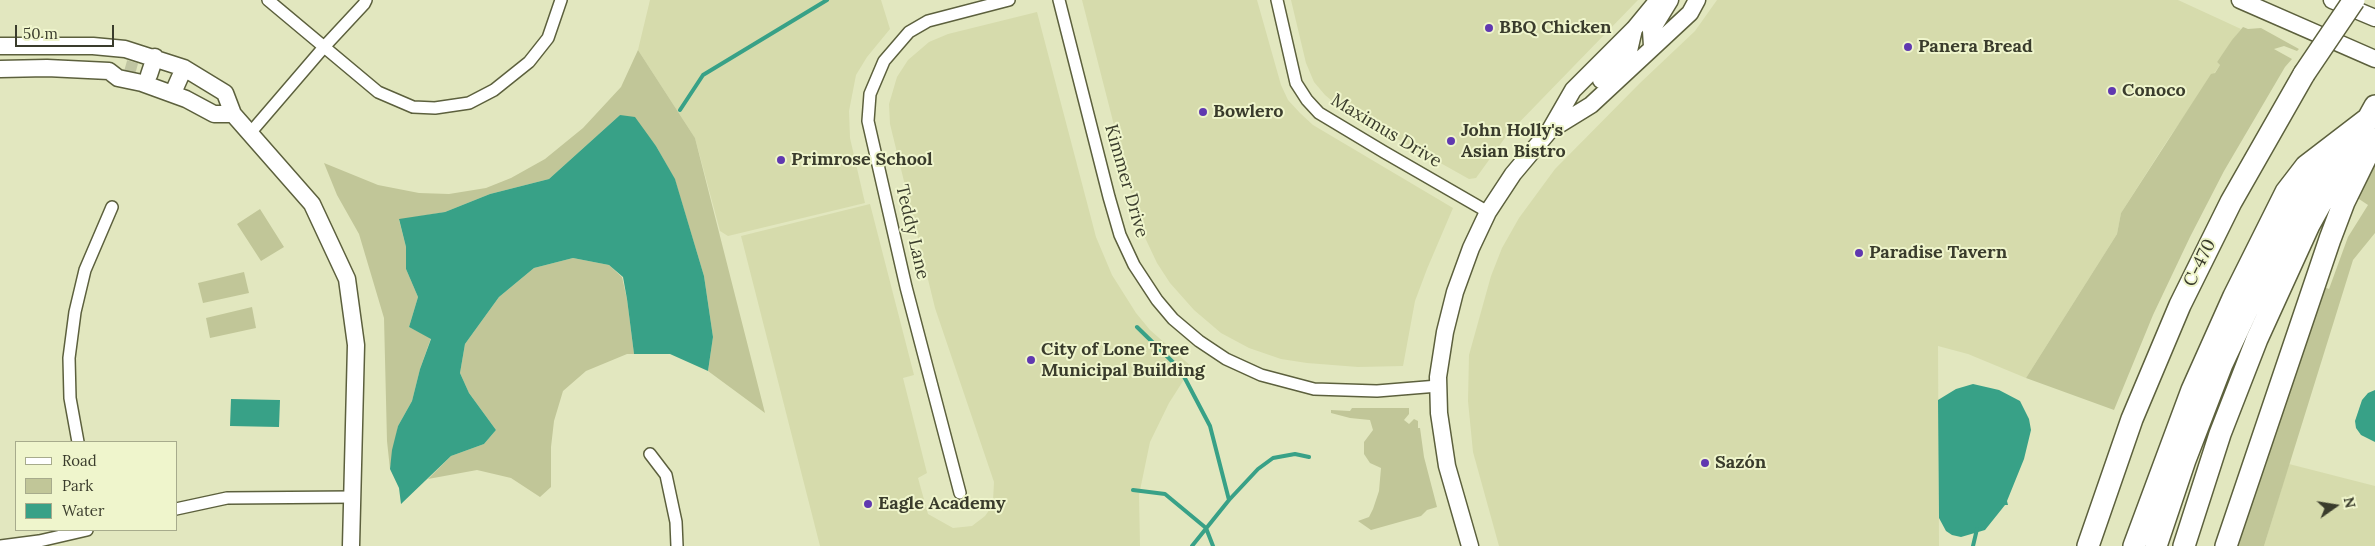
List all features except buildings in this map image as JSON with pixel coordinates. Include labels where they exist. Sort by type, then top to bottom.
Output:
[{"type":"highway","name":"C-470","points":[[2088,546],[2132,419],[2184,297],[2231,202],[2304,74],[2354,0]]},
{"type":"highway","points":[[2141,544],[2187,402],[2251,260],[2298,174],[2330,148],[2372,122]]},
{"type":"highway","points":[[2184,546],[2217,442],[2257,339],[2313,218],[2372,122]]},
{"type":"highway","points":[[2226,546],[2332,233],[2372,122]]},
{"type":"main road","points":[[1470,546],[1447,466],[1439,413],[1438,386],[1445,332],[1452,301],[1471,248],[1488,212],[1514,174],[1550,130],[1573,90],[1634,29],[1658,0]]},
{"type":"main road","points":[[1652,46],[1651,31],[1670,0]]},
{"type":"main road","points":[[1550,130],[1591,105],[1652,46],[1690,13],[1697,0]]},
{"type":"main road","points":[[2240,0],[2375,59]]},
{"type":"main road","points":[[2332,0],[2375,18]]},
{"type":"main road","points":[[1591,105],[1595,87],[1629,51],[1634,29]]},
{"type":"main road","points":[[0,46],[125,49],[155,57],[184,68],[225,93],[234,114],[312,204],[346,279],[356,345],[351,546]]},
{"type":"main road","points":[[111,48],[130,71]]},
{"type":"main road","points":[[155,57],[118,78],[182,92]]},
{"type":"main road","points":[[0,69],[46,68],[130,71],[182,92],[214,114],[234,114]]},
{"type":"main road","points":[[182,92],[184,68]]},
{"type":"street","points":[[268,0],[363,82],[378,92],[413,107],[435,108],[469,103],[494,90],[530,62],[548,38],[561,0]]},
{"type":"street","points":[[251,132],[366,0]]},
{"type":"street","name":"Teddy Lane","points":[[960,492],[906,287],[874,148],[868,121],[870,94],[884,60],[909,32],[928,21],[1008,0]]},
{"type":"street","name":"Kimmer Drive","points":[[1059,0],[1120,235],[1134,265],[1157,300],[1173,319],[1199,341],[1226,359],[1261,375],[1314,389],[1377,391],[1438,386]]},
{"type":"street","name":"Maximus Drive","points":[[1277,0],[1296,83],[1307,100],[1319,112],[1488,212]]},
{"type":"street","points":[[78,441],[70,398],[69,358],[75,312],[86,270],[112,207]]},
{"type":"street","points":[[650,454],[666,475],[676,522],[676,546]]},
{"type":"street","points":[[178,509],[227,498],[353,497]]},
{"type":"street","points":[[0,546],[82,531]]},
{"type":"shaded area","points":[[650,0],[881,0],[890,29],[867,57],[856,75],[849,111],[850,138],[865,203],[728,236],[720,231],[695,138],[638,50]]},
{"type":"shaded area","points":[[1082,0],[1257,0],[1281,85],[1288,100],[1300,113],[1313,125],[1453,208],[1415,301],[1403,366],[1358,367],[1307,363],[1281,359],[1249,348],[1221,333],[1194,310],[1170,283],[1157,263],[1140,227]]},
{"type":"shaded area","points":[[1291,0],[1638,0],[1507,135],[1476,178],[1469,179],[1337,105],[1325,95],[1314,82],[1306,63]]},
{"type":"shaded area","points":[[1717,0],[2178,0],[2241,29],[2217,62],[2220,65],[2167,141],[2121,213],[2117,234],[2026,378],[1968,354],[1938,346],[1939,546],[1499,546],[1473,452],[1468,401],[1469,355],[1491,276],[1502,248],[1519,218],[1555,169],[1640,83],[1695,31]]},
{"type":"shaded area","points":[[1037,12],[1096,237],[1112,275],[1136,313],[1150,330],[1192,367],[1169,403],[1150,442],[1139,495],[1140,546],[820,546],[741,236],[870,204],[914,375],[903,378],[927,473],[918,478],[928,514],[953,528],[972,526],[985,516],[990,509],[993,501],[994,482],[935,308],[890,124],[889,104],[897,77],[908,60],[929,42],[948,34]]},
{"type":"shaded area","points":[[2289,464],[2375,486],[2375,546],[2264,546]]},
{"type":"green space","points":[[2243,27],[2248,29],[2261,28],[2299,49],[2297,51],[2284,46],[2274,49],[2292,59],[2285,67],[2224,171],[2190,237],[2153,315],[2114,410],[2026,378],[2117,234],[2121,213],[2211,74],[2215,73],[2220,65],[2217,62]]},
{"type":"green space","points":[[638,50],[695,138],[765,413],[708,371],[713,337],[704,276],[675,180],[656,146],[648,136],[620,115],[549,179],[490,194],[445,212],[399,220],[406,247],[406,269],[418,297],[409,327],[431,338],[420,369],[412,401],[398,426],[390,469],[387,441],[384,318],[359,234],[337,195],[324,163],[378,185],[419,193],[449,194],[486,188],[511,178],[545,159],[583,128],[621,87]]},
{"type":"green space","points":[[2375,159],[2375,233],[2353,260],[2264,546],[2236,546],[2322,286],[2329,289],[2348,237],[2368,205],[2356,197]]},
{"type":"green space","points":[[260,209],[284,247],[261,261],[237,224]]},
{"type":"green space","points":[[573,258],[609,265],[622,277],[627,299],[634,354],[627,354],[586,371],[563,391],[554,421],[551,447],[551,487],[540,497],[511,478],[477,470],[428,479],[451,456],[484,444],[496,430],[469,393],[460,373],[465,344],[499,297],[534,268]]},
{"type":"green space","points":[[244,272],[249,293],[203,303],[198,283]]},
{"type":"green space","points":[[252,307],[256,328],[210,338],[206,318]]},
{"type":"green space","points":[[1352,408],[1409,408],[1409,414],[1404,420],[1409,424],[1414,419],[1418,421],[1424,457],[1437,507],[1427,510],[1421,516],[1371,530],[1358,521],[1369,517],[1373,509],[1379,491],[1381,468],[1370,463],[1364,454],[1364,442],[1373,430],[1370,420],[1350,418],[1331,413],[1331,410],[1350,411]]},
{"type":"water","points":[[620,115],[635,117],[656,146],[675,179],[704,276],[713,337],[708,371],[670,354],[634,354],[623,277],[609,265],[573,258],[534,268],[499,297],[465,344],[460,373],[469,393],[496,430],[484,444],[451,456],[401,504],[399,488],[390,469],[392,450],[398,426],[412,401],[420,369],[431,339],[409,327],[418,297],[406,269],[406,247],[399,219],[445,212],[490,194],[549,179]]},
{"type":"water","points":[[1973,384],[1999,390],[2020,401],[2029,419],[2031,430],[2024,459],[2007,501],[2008,505],[2005,505],[1985,530],[1961,537],[1946,531],[1939,518],[1938,400],[1956,389]]},
{"type":"water","points":[[2375,390],[2375,442],[2361,435],[2356,428],[2355,421],[2362,400],[2368,393]]},
{"type":"water","points":[[231,399],[280,400],[279,427],[230,426]]},
{"type":"waterway","points":[[680,110],[703,75],[827,0]]},
{"type":"waterway","points":[[1137,327],[1180,369],[1210,426],[1229,500]]},
{"type":"waterway","points":[[1192,546],[1229,500],[1258,469],[1273,458],[1295,454],[1309,457]]},
{"type":"waterway","points":[[1133,490],[1165,494],[1206,528],[1213,546]]},
{"type":"waterway","points":[[1973,546],[1977,529]]},
{"type":"tunnel","points":[[125,68],[136,71]]},
{"type":"place","name":"BBQ Chicken","points":[[1489,28]]},
{"type":"place","name":"Panera Bread","points":[[1908,47]]},
{"type":"place","name":"Conoco","points":[[2112,91]]},
{"type":"place","name":"Bowlero","points":[[1203,112]]},
{"type":"place","name":"John Holly's Asian Bistro","points":[[1451,141]]},
{"type":"place","name":"Primrose School","points":[[781,160]]},
{"type":"place","name":"Paradise Tavern","points":[[1859,253]]},
{"type":"place","name":"City of Lone Tree Municipal Building","points":[[1031,360]]},
{"type":"place","name":"Sazón","points":[[1705,463]]},
{"type":"place","name":"Eagle Academy","points":[[868,504]]}]
